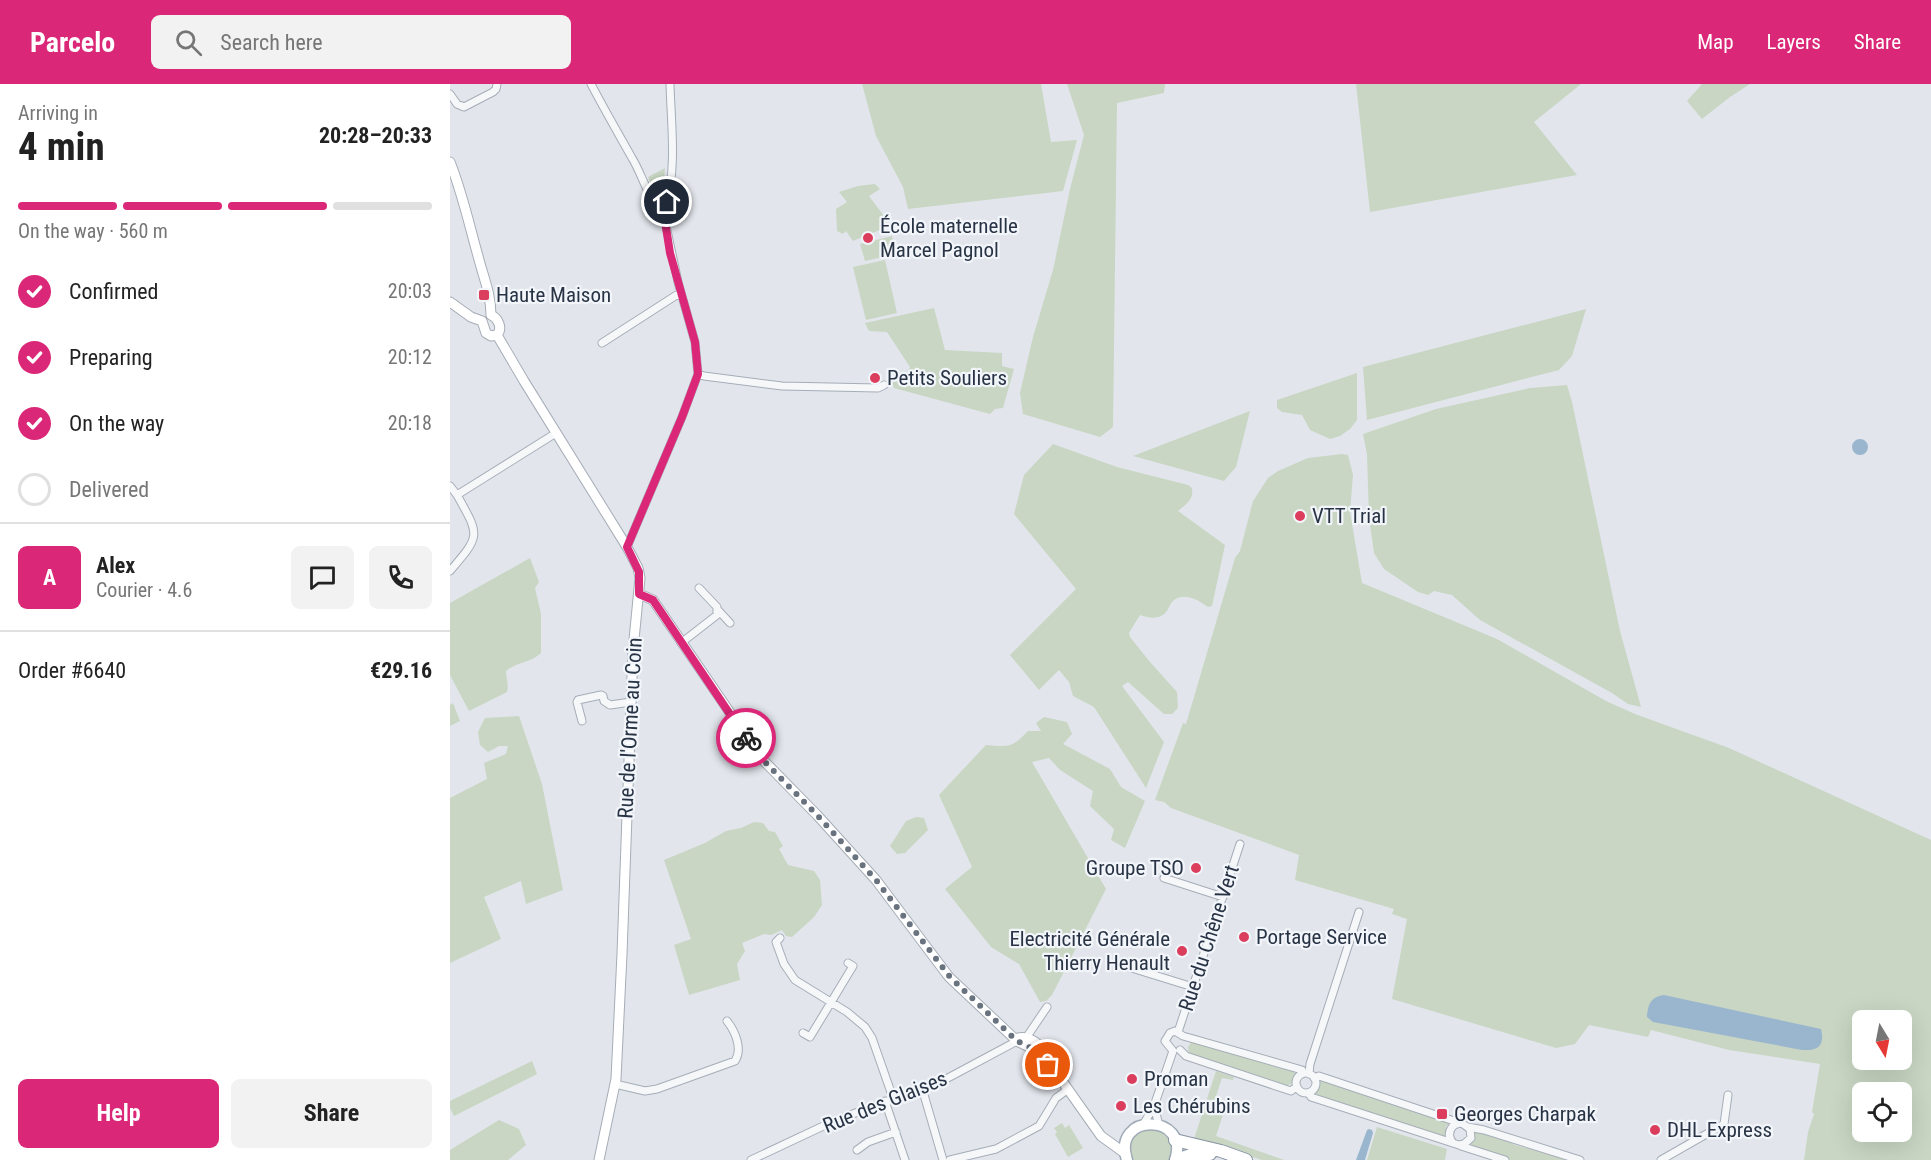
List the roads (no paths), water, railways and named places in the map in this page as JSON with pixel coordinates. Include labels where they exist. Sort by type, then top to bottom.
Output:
[{"type":"highway","points":[[1175,1140],[1221,1151],[1246,1160]]},
{"type":"highway","points":[[1176,1160],[1202,1153],[1232,1160]]},
{"type":"main road","points":[[450,162],[486,285],[491,315],[495,317],[500,328],[497,335],[491,336],[486,333],[482,321]]},
{"type":"main road","points":[[450,302],[471,317],[482,321]]},
{"type":"main road","points":[[482,321],[484,317],[491,315]]},
{"type":"main road","name":"Rue de l'Orme au Coin","points":[[497,335],[627,547],[639,572],[633,650],[615,1084],[599,1160]]},
{"type":"main road","points":[[639,594],[653,600],[761,758],[876,880],[950,977],[1019,1039],[1043,1048],[1067,1090],[1101,1136],[1126,1157]]},
{"type":"main road","points":[[1126,1157],[1125,1146],[1131,1132],[1143,1125],[1159,1125],[1172,1133],[1177,1147],[1176,1160]]},
{"type":"main road","points":[[1101,1136],[1113,1139],[1128,1137]]},
{"type":"street","points":[[450,94],[457,105],[464,107],[493,92],[497,84]]},
{"type":"street","points":[[591,84],[613,128],[633,159],[653,201],[669,210],[669,216],[665,221],[670,253],[695,342],[698,374],[627,547]]},
{"type":"street","points":[[662,206],[669,194],[672,161],[670,84]]},
{"type":"street","points":[[602,343],[681,293]]},
{"type":"street","points":[[698,374],[783,386],[878,388],[884,385]]},
{"type":"street","points":[[457,495],[556,433]]},
{"type":"street","points":[[450,486],[473,524],[474,538],[468,550],[450,571]]},
{"type":"street","points":[[699,588],[730,623]]},
{"type":"street","points":[[681,643],[715,618],[718,610]]},
{"type":"street","points":[[582,722],[578,700],[601,695],[610,705],[631,702]]},
{"type":"street","name":"Rue du Chêne Vert","points":[[1181,1034],[1193,987],[1240,844]]},
{"type":"street","points":[[1164,878],[1223,897]]},
{"type":"street","points":[[1308,1075],[1359,912]]},
{"type":"street","points":[[780,939],[776,942],[789,972],[804,986],[860,1021],[869,1033],[893,1098]]},
{"type":"street","points":[[803,1033],[810,1037],[832,1004],[853,966],[848,963]]},
{"type":"street","points":[[1125,966],[1193,987]]},
{"type":"street","points":[[1019,1039],[1047,1006]]},
{"type":"street","points":[[615,1084],[645,1091],[657,1089],[735,1061],[738,1056],[738,1047],[727,1021]]},
{"type":"street","points":[[1296,1087],[1291,1091],[1186,1056],[1167,1046],[1165,1039],[1170,1033],[1181,1034],[1302,1070],[1308,1075],[1314,1089],[1309,1093],[1302,1093],[1296,1087],[1296,1080],[1308,1075],[1319,1076],[1580,1160]]},
{"type":"street","points":[[1143,1125],[1154,1106],[1177,1051],[1185,1045],[1181,1034]]},
{"type":"street","name":"Rue des Glaises","points":[[751,1160],[834,1121],[946,1079],[1019,1039]]},
{"type":"street","points":[[922,1088],[943,1160]]},
{"type":"street","points":[[950,1160],[968,1158],[996,1149],[1039,1126],[1056,1098],[1067,1090]]},
{"type":"street","points":[[1309,1093],[1311,1097],[1506,1160]]},
{"type":"street","points":[[1661,1160],[1727,1125],[1728,1095]]},
{"type":"street","points":[[885,1101],[904,1160]]},
{"type":"street","points":[[1154,1106],[1159,1125]]},
{"type":"street","points":[[1454,1125],[1466,1125],[1471,1132],[1471,1138],[1464,1144],[1457,1145],[1449,1138],[1449,1131],[1454,1125]]},
{"type":"street","points":[[857,1150],[868,1142],[896,1132]]},
{"type":"water","points":[[1860,439],[1868,447],[1860,455],[1852,447]]},
{"type":"water","points":[[1664,995],[1821,1029],[1822,1040],[1819,1046],[1812,1050],[1802,1050],[1653,1022],[1647,1017],[1649,1005],[1656,998]]},
{"type":"water","points":[[1367,1130],[1373,1133],[1365,1160],[1356,1160]]},
{"type":"place","name":"École maternelle Marcel Pagnol","points":[[868,238]]},
{"type":"place","name":"Haute Maison","points":[[484,295]]},
{"type":"place","name":"Petits Souliers","points":[[875,378]]},
{"type":"place","name":"VTT Trial","points":[[1300,516]]},
{"type":"place","name":"Groupe TSO","points":[[1196,868]]},
{"type":"place","name":"Portage Service","points":[[1244,937]]},
{"type":"place","name":"Electricité Générale Thierry Henault","points":[[1182,951]]},
{"type":"place","name":"Proman","points":[[1132,1079]]},
{"type":"place","name":"Les Chérubins","points":[[1121,1106]]},
{"type":"place","name":"Georges Charpak","points":[[1442,1114]]},
{"type":"place","name":"DHL Express","points":[[1655,1130]]}]
